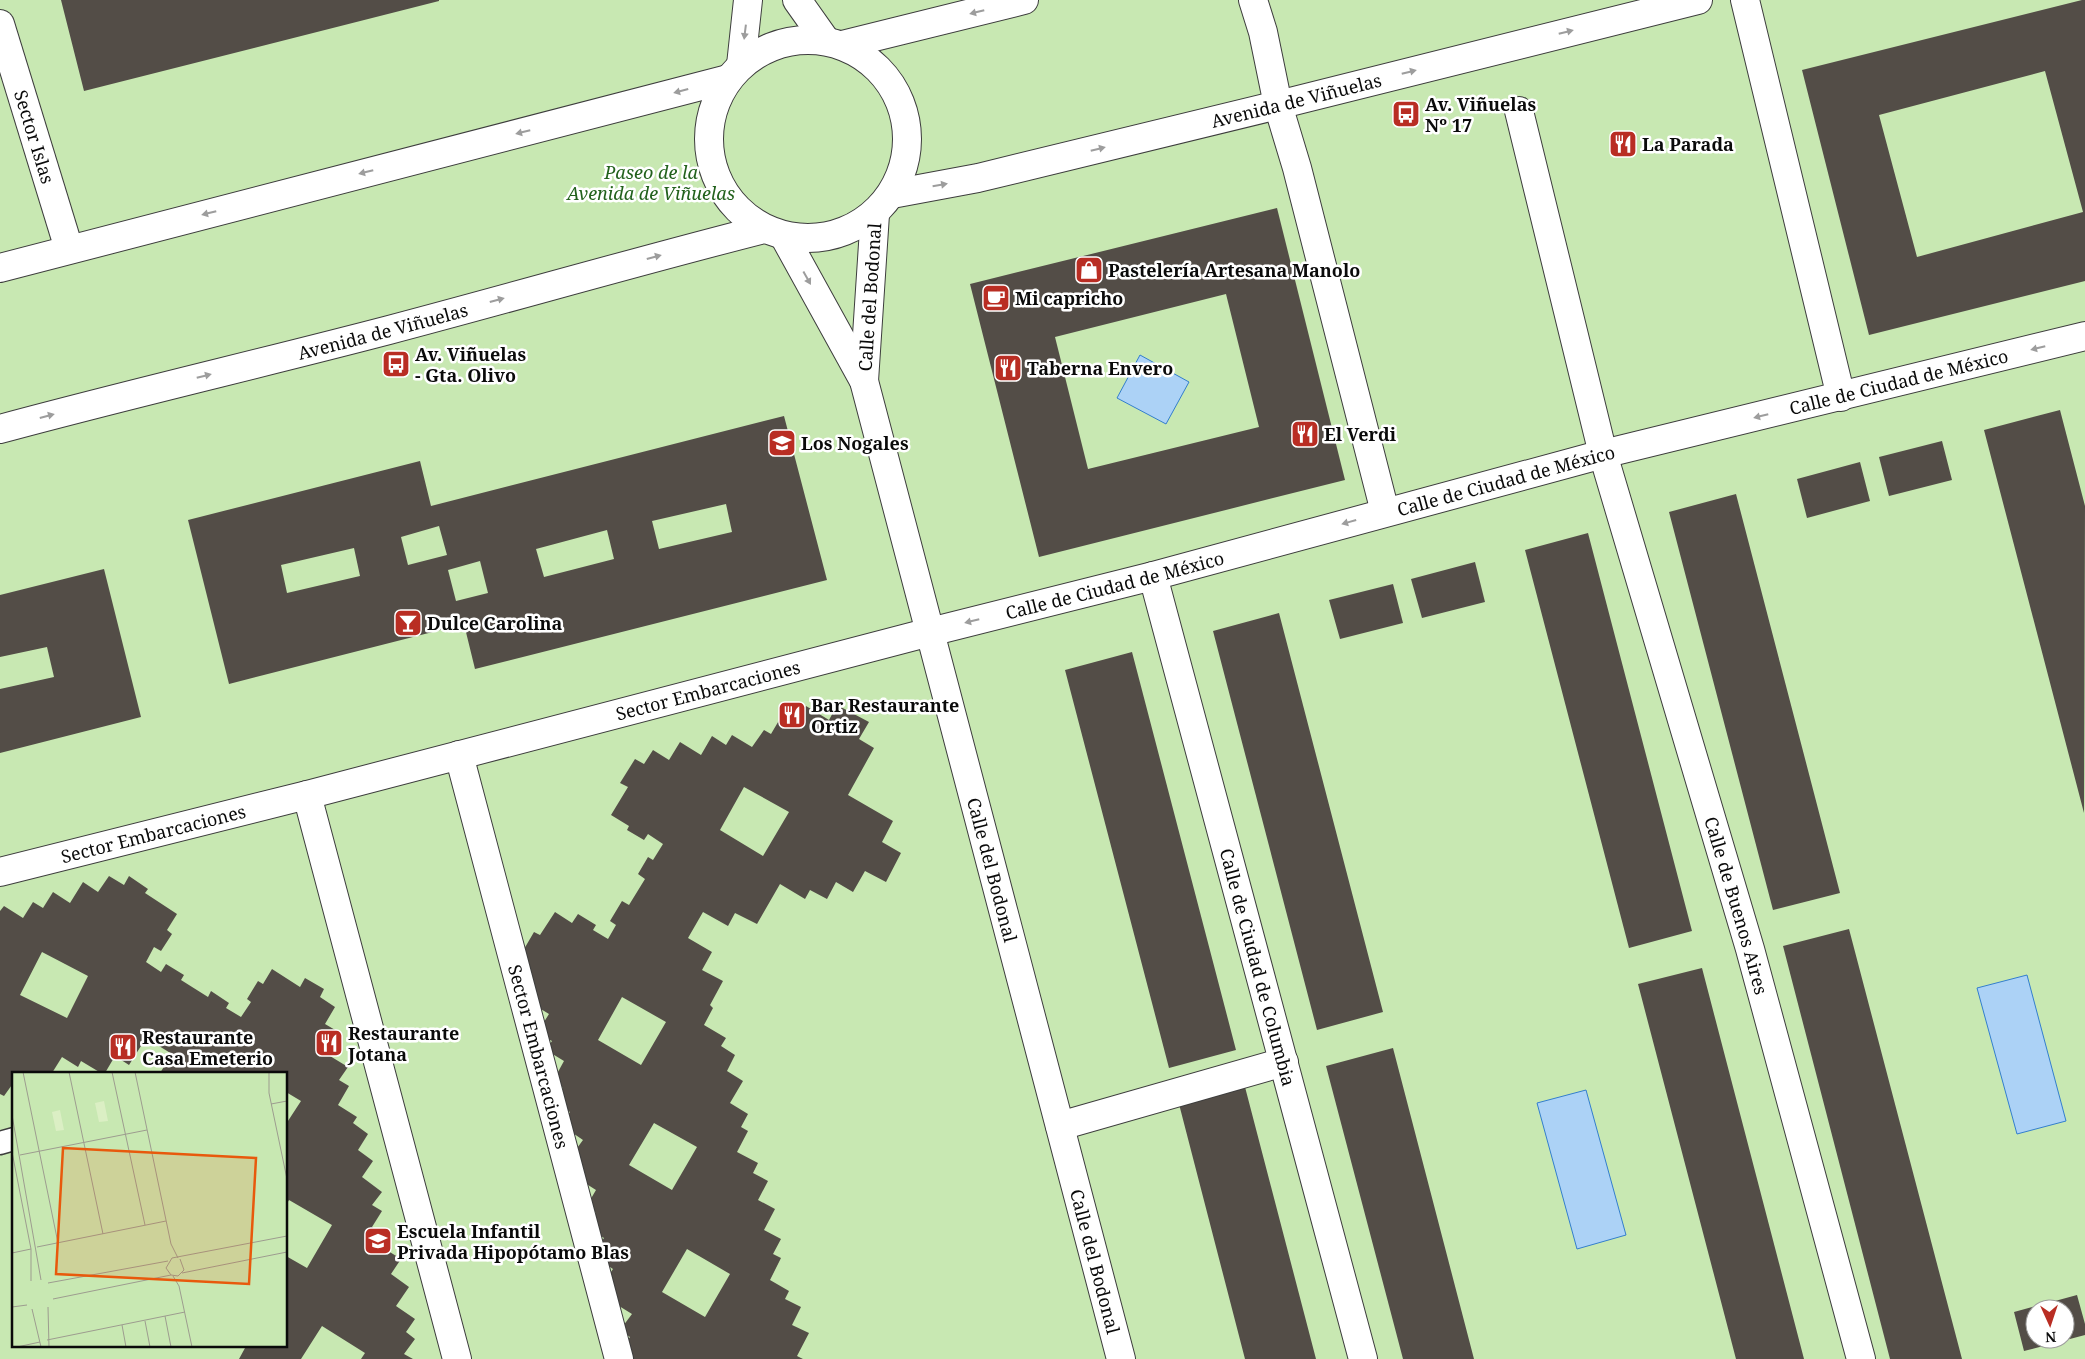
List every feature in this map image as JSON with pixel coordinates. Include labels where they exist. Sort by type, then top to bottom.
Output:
[{"type":"street","points":[[748,0],[734,72],[713,106],[708,138],[713,173],[724,193],[742,214],[774,232],[816,238],[847,230],[883,204],[903,169],[908,143],[907,123],[892,86],[873,62],[834,43],[797,0]]},
{"type":"street","points":[[0,268],[734,72],[767,48],[796,40],[834,43],[1024,0]]},
{"type":"street","points":[[1253,0],[1263,32],[1278,105],[1297,168],[1385,512]]},
{"type":"street","name":"Avenida de Viñuelas","points":[[883,204],[978,178],[1698,0]]},
{"type":"street","points":[[1745,0],[1841,397]]},
{"type":"street","name":"Sector Islas","points":[[0,24],[68,249]]},
{"type":"street","name":"Calle de Buenos Aires","points":[[1519,111],[1603,454],[1750,950],[1861,1359]]},
{"type":"street","name":"Calle del Bodonal","points":[[864,381],[883,204]]},
{"type":"street","name":"Avenida de Viñuelas","points":[[0,429],[115,398],[388,330],[653,257],[774,232]]},
{"type":"street","name":"Calle del Bodonal","points":[[774,232],[864,381],[1121,1359]]},
{"type":"street","name":"Calle de Ciudad de México","points":[[930,632],[1154,576],[1603,454],[2085,336]]},
{"type":"street","name":"Calle de Ciudad de Columbia","points":[[1154,576],[1363,1359]]},
{"type":"street","name":"Sector Embarcaciones","points":[[0,872],[459,756],[930,632]]},
{"type":"street","name":"Sector Embarcaciones","points":[[459,756],[619,1359]]},
{"type":"street","points":[[307,795],[457,1359]]},
{"type":"street","points":[[1060,1126],[1284,1062]]},
{"type":"green space","name":"Paseo de la Avenida de Viñuelas","points":[[0,0],[2085,0],[2085,1359],[0,1359]]},
{"type":"water","points":[[1140,355],[1189,382],[1166,424],[1117,398]]},
{"type":"water","points":[[2027,975],[2066,1121],[2017,1134],[1977,988]]},
{"type":"water","points":[[1586,1090],[1626,1235],[1577,1249],[1537,1103]]},
{"type":"building","points":[[61,0],[439,0],[439,1],[84,91]]},
{"type":"building","points":[[2085,0],[2085,281],[1869,335],[1802,70]],"holes":[[[2045,71],[2083,212],[1917,257],[1879,115]]]},
{"type":"building","points":[[1277,208],[1345,480],[1039,557],[970,284]],"holes":[[[1226,294],[1259,427],[1088,469],[1055,337]]]},
{"type":"building","points":[[2060,410],[2085,506],[2084,813],[1984,430]]},
{"type":"building","points":[[784,416],[827,580],[475,669],[464,624],[229,684],[188,520],[420,461],[431,506]],"holes":[[[726,504],[732,532],[659,549],[652,521]],[[439,526],[447,555],[408,565],[401,537]],[[607,530],[614,559],[544,577],[536,549]],[[354,548],[360,576],[287,593],[281,565]],[[480,561],[488,593],[456,601],[448,570]]]},
{"type":"building","points":[[1942,441],[1952,480],[1889,496],[1879,457]]},
{"type":"building","points":[[1860,462],[1870,501],[1807,518],[1797,479]]},
{"type":"building","points":[[1736,494],[1840,893],[1773,910],[1669,512]]},
{"type":"building","points":[[1588,533],[1692,931],[1629,948],[1525,550]]},
{"type":"building","points":[[1475,562],[1485,602],[1422,618],[1411,579]]},
{"type":"building","points":[[104,569],[141,717],[0,753],[0,689],[54,677],[47,647],[0,657],[0,595]]},
{"type":"building","points":[[1393,584],[1403,623],[1340,639],[1329,600]]},
{"type":"building","points":[[1279,613],[1383,1012],[1317,1030],[1213,631]]},
{"type":"building","points":[[1132,652],[1236,1050],[1169,1068],[1065,670]]},
{"type":"building","points":[[837,705],[869,722],[859,739],[874,748],[848,795],[893,821],[882,842],[901,853],[886,882],[865,871],[853,892],[836,882],[827,899],[810,890],[805,899],[780,884],[757,924],[735,913],[728,926],[703,912],[688,938],[712,952],[702,970],[723,981],[710,1005],[713,1008],[704,1025],[726,1038],[721,1046],[735,1055],[727,1071],[743,1081],[730,1103],[748,1114],[741,1127],[748,1131],[737,1152],[758,1163],[753,1173],[768,1181],[758,1200],[775,1209],[764,1230],[781,1239],[773,1254],[781,1258],[770,1280],[789,1291],[785,1299],[801,1307],[792,1325],[809,1333],[797,1356],[803,1359],[625,1359],[618,1354],[630,1337],[620,1330],[632,1314],[611,1301],[616,1293],[603,1284],[613,1269],[592,1255],[604,1238],[587,1227],[596,1213],[586,1207],[596,1190],[577,1178],[584,1169],[569,1159],[583,1140],[561,1125],[570,1112],[553,1101],[563,1088],[553,1081],[564,1061],[546,1050],[552,1041],[537,1033],[549,1014],[526,1000],[535,985],[519,975],[528,961],[520,956],[534,932],[540,935],[555,912],[572,923],[578,914],[596,925],[593,930],[608,939],[616,925],[610,921],[622,901],[629,905],[645,879],[638,874],[648,857],[653,860],[663,844],[648,834],[644,840],[627,830],[629,826],[611,815],[628,787],[620,783],[635,759],[644,764],[653,750],[669,760],[680,742],[701,755],[712,736],[726,745],[732,735],[752,747],[764,730],[771,734],[781,717],[795,727],[806,706],[829,720]],"holes":[[[744,787],[789,812],[763,856],[720,830]],[[622,997],[666,1022],[641,1065],[598,1040]],[[654,1123],[697,1147],[672,1190],[629,1165]],[[687,1249],[730,1274],[705,1317],[662,1292]]]},
{"type":"building","points":[[109,876],[124,885],[129,876],[148,889],[145,893],[177,914],[167,930],[172,934],[161,951],[154,947],[146,962],[161,972],[166,964],[184,975],[181,980],[208,997],[211,991],[229,1003],[226,1008],[241,1017],[251,1002],[247,999],[258,981],[263,984],[272,969],[300,987],[305,978],[324,989],[320,997],[335,1007],[325,1024],[342,1034],[330,1056],[348,1067],[339,1080],[349,1086],[338,1105],[357,1117],[353,1123],[368,1134],[358,1150],[373,1161],[362,1177],[382,1192],[372,1205],[382,1211],[372,1227],[391,1241],[385,1249],[401,1259],[391,1274],[409,1287],[396,1306],[415,1319],[406,1332],[415,1339],[404,1354],[413,1359],[361,1359],[365,1353],[322,1326],[301,1359],[239,1359],[245,1348],[242,1346],[288,1346],[288,1257],[307,1268],[332,1225],[289,1200],[288,1202],[288,1121],[301,1101],[288,1093],[288,1072],[161,1072],[172,1054],[146,1038],[129,1065],[115,1056],[106,1072],[99,1072],[81,1061],[78,1067],[62,1057],[53,1072],[12,1072],[12,1085],[4,1096],[0,1094],[0,911],[4,906],[23,918],[33,902],[43,908],[53,892],[70,903],[83,882],[98,892]],"holes":[[[42,952],[88,976],[67,1018],[20,995]]]},
{"type":"building","points":[[1849,929],[1962,1359],[1890,1359],[1783,946]]},
{"type":"building","points":[[1702,968],[1804,1359],[1736,1359],[1638,984]]},
{"type":"building","points":[[1393,1048],[1474,1359],[1403,1359],[1326,1066]]},
{"type":"building","points":[[1245,1087],[1316,1359],[1245,1359],[1179,1104]]},
{"type":"building","points":[[2077,1295],[2085,1324],[2085,1335],[2075,1338],[2075,1299],[2062,1299]]},
{"type":"building","points":[[2025,1309],[2025,1349],[2032,1349],[2024,1351],[2014,1312]]},
{"type":"place","name":"Av. Viñuelas Nº 17","points":[[1406,114]]},
{"type":"place","name":"La Parada","points":[[1623,144]]},
{"type":"place","name":"Pastelería Artesana Manolo","points":[[1089,270]]},
{"type":"place","name":"Mi capricho","points":[[996,298]]},
{"type":"place","name":"Av. Viñuelas - Gta. Olivo","points":[[396,364]]},
{"type":"place","name":"Taberna Envero","points":[[1008,368]]},
{"type":"place","name":"El Verdi","points":[[1305,434]]},
{"type":"place","name":"Los Nogales","points":[[782,443]]},
{"type":"place","name":"Dulce Carolina","points":[[408,623]]},
{"type":"place","name":"Bar Restaurante Ortiz","points":[[792,715]]},
{"type":"place","name":"Restaurante Jotana","points":[[329,1043]]},
{"type":"place","name":"Restaurante Casa Emeterio","points":[[123,1047]]},
{"type":"place","name":"Escuela Infantil Privada Hipopótamo Blas","points":[[378,1241]]}]
